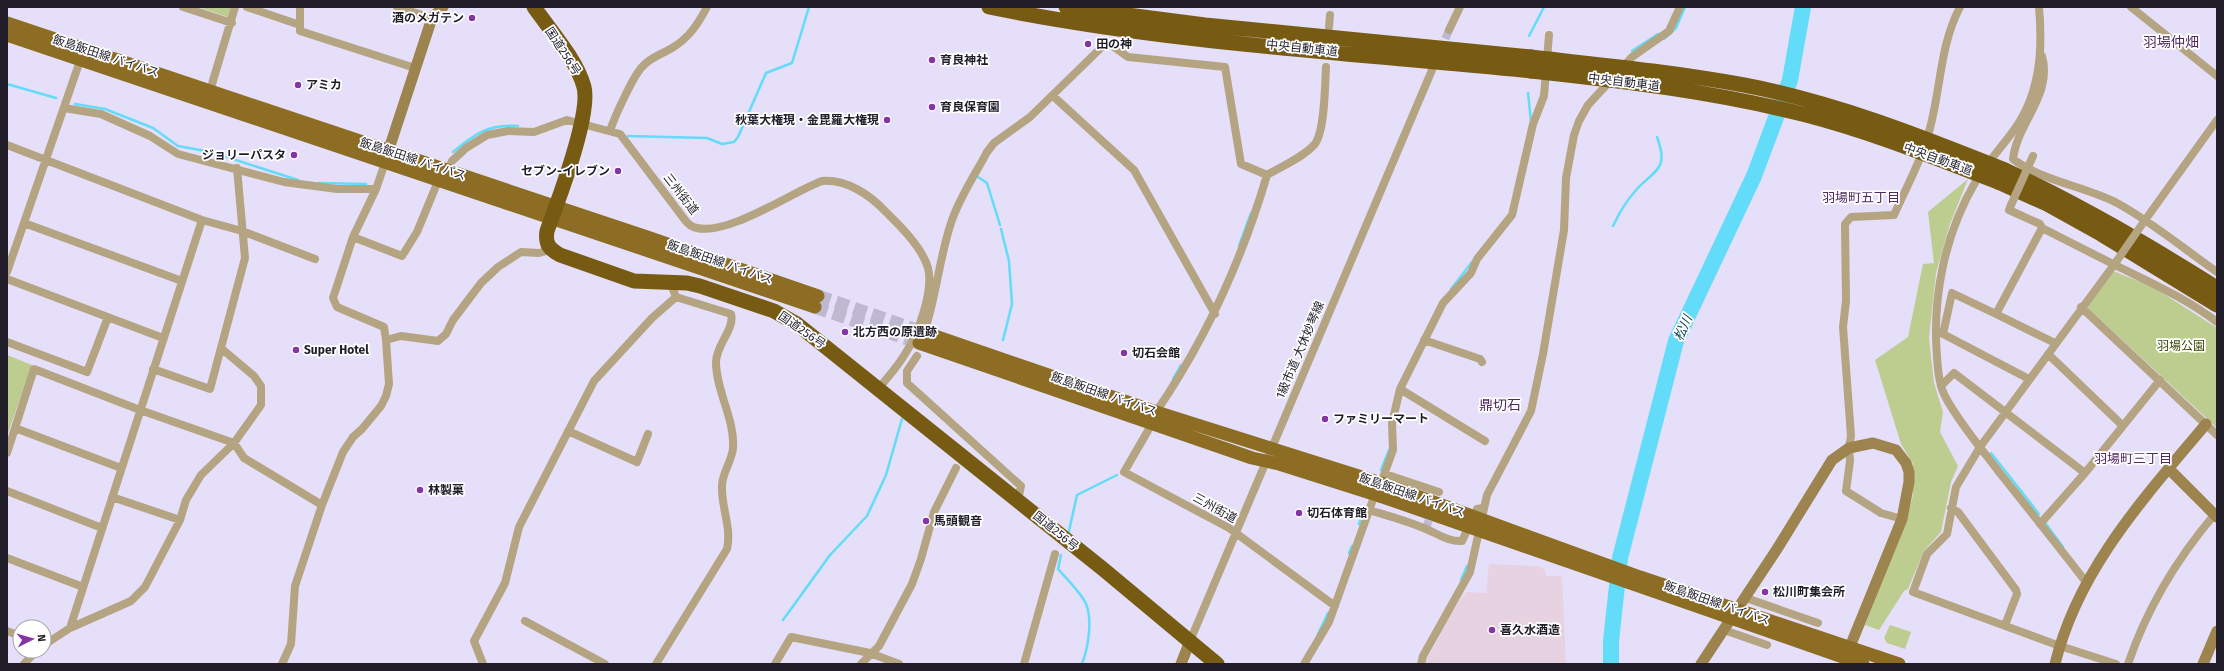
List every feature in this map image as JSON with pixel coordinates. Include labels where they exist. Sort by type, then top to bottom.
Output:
[{"type":"highway","name":"国道256号","points":[[534,7],[579,75],[586,98],[582,123],[546,236],[550,250],[560,255],[634,281],[670,282],[700,286],[774,311],[797,324],[1018,500],[1217,664]]},
{"type":"highway","name":"中央自動車道","points":[[989,7],[1083,23],[1204,39],[1531,64],[1654,71],[1744,85],[1810,101],[1907,132],[2002,176],[2047,204],[2102,234],[2217,305]]},
{"type":"highway","name":"中央自動車道","points":[[1066,7],[1531,64]]},
{"type":"highway","name":"中央自動車道","points":[[2002,176],[2051,191],[2108,222],[2217,288]]},
{"type":"main road","name":"飯島飯田線 バイパス","points":[[7,23],[82,54],[816,302]]},
{"type":"main road","name":"飯島飯田線 バイパス","points":[[7,35],[82,54]]},
{"type":"main road","name":"飯島飯田線 バイパス","points":[[386,157],[448,170],[553,213]]},
{"type":"main road","name":"飯島飯田線 バイパス","points":[[923,333],[1154,417],[1266,461],[1381,486],[1863,664]]},
{"type":"main road","name":"飯島飯田線 バイパス","points":[[1154,417],[1271,449],[1640,577],[1899,664]]},
{"type":"street","points":[[183,7],[232,23]]},
{"type":"street","points":[[208,96],[232,23],[235,7]]},
{"type":"street","points":[[247,7],[300,25]]},
{"type":"street","points":[[300,7],[300,31],[415,68]]},
{"type":"street","points":[[397,7],[432,18]]},
{"type":"street","points":[[282,664],[290,644],[295,586],[322,505],[343,452],[353,437],[362,429],[381,406],[386,396],[389,384],[384,327],[337,307],[332,298],[353,237],[376,189],[432,18],[443,7]]},
{"type":"street","points":[[610,131],[616,113],[642,66],[652,58],[680,43],[693,32],[707,7]]},
{"type":"street","points":[[1449,30],[1460,7]]},
{"type":"street","points":[[1421,664],[1423,656],[1470,572],[1487,495],[1531,411],[1537,388],[1564,230],[1568,165],[1579,121],[1588,105],[1632,57],[1669,31],[1680,7]]},
{"type":"street","points":[[1902,519],[1881,514],[1846,490],[1850,461],[1849,448],[1851,436],[1843,327],[1846,301],[1845,224],[1851,217],[1894,215],[1921,159],[1930,126],[1945,44],[1951,24],[1960,7]]},
{"type":"street","points":[[2039,7],[2041,52],[2037,80],[2024,111],[2011,134],[1992,156],[1975,182],[1953,231],[1945,260],[1936,320],[1938,369],[1941,386],[1946,398],[1980,447],[2086,582]]},
{"type":"street","points":[[2131,7],[2217,76]]},
{"type":"street","points":[[1329,27],[1330,15]]},
{"type":"street","points":[[1304,664],[1324,632],[1335,606],[1369,510],[1381,486],[1394,450],[1392,422],[1400,389],[1443,302],[1471,273],[1478,259],[1512,214],[1533,124],[1544,96],[1549,35]]},
{"type":"street","points":[[923,333],[936,293],[937,277],[952,221],[987,152],[994,143],[1030,117],[1107,42],[1128,57],[1224,67],[1241,164],[1267,175]]},
{"type":"street","points":[[2041,52],[2045,66],[2043,84],[2037,102],[2014,147],[2013,159],[2032,170],[2116,203],[2217,272]]},
{"type":"street","points":[[7,272],[82,54]]},
{"type":"street","points":[[1154,417],[1198,347],[1215,314],[1231,279],[1258,205],[1267,175],[1308,149],[1317,141],[1321,128],[1326,67]]},
{"type":"street","name":"1級市道 大休妙琴線","points":[[1190,641],[1432,70]]},
{"type":"street","points":[[1052,96],[1134,170],[1215,314]]},
{"type":"street","points":[[64,108],[101,114],[150,136],[178,154],[237,168],[284,182],[337,189],[376,189]]},
{"type":"street","name":"三州街道","points":[[448,170],[452,161],[461,152],[486,135],[508,131],[534,132],[567,120],[620,134],[685,220],[690,226],[698,229],[731,224],[816,184],[830,181],[862,191],[875,200],[904,232],[924,259],[928,268],[930,281],[927,298],[914,339],[905,356],[879,388]]},
{"type":"street","points":[[2116,664],[2060,646],[1913,592],[1928,554],[1947,534],[1956,487],[1980,447],[2217,120]]},
{"type":"street","points":[[7,145],[47,159],[202,220],[242,231],[315,259]]},
{"type":"street","points":[[2033,156],[2009,210],[2040,224],[2042,228],[2153,282],[2184,299],[2217,322]]},
{"type":"street","points":[[153,369],[210,389],[222,349],[245,258],[237,168]]},
{"type":"street","points":[[353,237],[402,256],[417,232],[436,186]]},
{"type":"street","points":[[70,628],[120,468],[202,220]]},
{"type":"street","points":[[24,223],[182,281]]},
{"type":"street","points":[[1996,314],[2042,228]]},
{"type":"street","points":[[386,340],[401,336],[438,341],[446,334],[453,320],[481,283],[498,267],[521,252],[539,253],[550,250]]},
{"type":"street","points":[[7,279],[163,338]]},
{"type":"street","points":[[670,282],[676,297]]},
{"type":"street","points":[[2029,379],[1943,334],[1952,293],[2055,343]]},
{"type":"street","points":[[483,664],[474,641],[505,583],[519,527],[594,381],[652,318],[676,297]]},
{"type":"street","points":[[656,664],[727,549],[729,540],[722,485],[733,449],[732,432],[717,375],[716,360],[722,339],[732,323],[731,314],[727,311],[676,297]]},
{"type":"street","points":[[2081,308],[2160,380],[2217,435]]},
{"type":"street","points":[[7,342],[87,372],[108,317]]},
{"type":"street","points":[[1424,340],[1480,359],[1482,362]]},
{"type":"street","points":[[52,640],[70,628],[131,601],[145,587],[180,520],[186,500],[201,475],[234,443],[261,405],[261,386],[254,376],[222,349]]},
{"type":"street","points":[[2048,354],[2122,425]]},
{"type":"street","points":[[917,356],[907,371],[907,384],[1021,486],[1018,500]]},
{"type":"street","points":[[7,453],[34,369],[140,410],[234,443],[244,458],[322,505]]},
{"type":"street","points":[[1941,386],[1954,373],[2085,473]]},
{"type":"street","points":[[2040,524],[2085,473],[2122,425],[2160,380]]},
{"type":"street","points":[[1400,389],[1485,441]]},
{"type":"street","name":"三州街道","points":[[1154,417],[1124,472],[1235,533],[1335,606]]},
{"type":"street","points":[[2055,664],[2060,646],[2086,582],[2124,525],[2206,424]]},
{"type":"street","points":[[15,428],[120,468]]},
{"type":"street","points":[[568,431],[637,462],[648,434]]},
{"type":"street","points":[[1701,664],[1746,598],[1832,460],[1849,448],[1873,444],[1884,445],[1896,450],[1906,463],[1910,472],[1909,482],[1902,519],[1843,664]]},
{"type":"street","points":[[861,664],[870,653],[879,646],[912,584],[921,559],[934,512],[956,468]]},
{"type":"street","points":[[2128,664],[2136,640],[2163,584],[2196,536],[2216,516],[2168,469]]},
{"type":"street","points":[[1381,486],[1439,492]]},
{"type":"street","points":[[7,490],[102,528]]},
{"type":"street","points":[[112,497],[180,520]]},
{"type":"street","points":[[1369,510],[1426,528],[1450,540],[1462,541],[1477,509],[1484,508]]},
{"type":"street","points":[[1951,508],[1958,512],[2016,590],[2017,594],[2005,625]]},
{"type":"street","points":[[1024,664],[1055,554]]},
{"type":"street","points":[[7,558],[83,587]]},
{"type":"street","points":[[1746,598],[1818,623]]},
{"type":"street","points":[[525,621],[605,664]]},
{"type":"street","points":[[1724,630],[1768,645]]},
{"type":"street","points":[[2203,664],[2217,631]]},
{"type":"street","points":[[775,664],[791,637],[870,653],[898,664]]},
{"type":"street","points":[[1181,664],[1190,641]]},
{"type":"shaded area","points":[[1489,564],[1539,566],[1545,570],[1546,576],[1562,576],[1566,664],[1425,664],[1452,612],[1466,592],[1486,593]]},
{"type":"green space","points":[[198,7],[231,7],[228,17]]},
{"type":"green space","points":[[1968,179],[1950,224],[1936,273],[1929,338],[1934,383],[1943,412],[1940,432],[1958,466],[1951,482],[1941,532],[1924,551],[1908,589],[1904,591],[1879,630],[1865,625],[1908,514],[1913,495],[1913,464],[1901,444],[1875,360],[1908,337],[1923,264],[1934,263],[1928,212]]},
{"type":"green space","name":"羽場公園","points":[[2113,271],[2153,287],[2217,328],[2217,428],[2088,308],[2089,304]]},
{"type":"green space","points":[[7,355],[32,365],[7,436]]},
{"type":"green space","points":[[1890,625],[1911,632],[1905,649],[1887,643],[1884,638]]},
{"type":"waterway","points":[[628,136],[707,138],[722,144],[734,142],[738,137],[766,73],[792,63],[809,7]]},
{"type":"waterway","points":[[1529,36],[1544,7]]},
{"type":"waterway","points":[[1664,39],[1676,28],[1685,7]]},
{"type":"waterway","name":"松川","points":[[1611,664],[1611,641],[1620,558],[1676,341],[1754,176],[1790,80],[1803,7]]},
{"type":"waterway","points":[[1632,51],[1658,34]]},
{"type":"waterway","points":[[7,84],[56,98]]},
{"type":"waterway","points":[[1528,93],[1531,121]]},
{"type":"waterway","points":[[75,104],[105,109],[153,128],[178,146],[211,152],[298,180]]},
{"type":"waterway","points":[[453,152],[475,135],[482,132],[498,127],[518,126]]},
{"type":"waterway","points":[[1613,226],[1621,211],[1637,189],[1659,168],[1662,156],[1657,137]]},
{"type":"waterway","points":[[978,177],[987,183],[1000,225]]},
{"type":"waterway","points":[[319,183],[366,184]]},
{"type":"waterway","points":[[1239,246],[1251,213]]},
{"type":"waterway","points":[[1001,229],[1009,261],[1012,304],[1003,340]]},
{"type":"waterway","points":[[1451,289],[1472,262]]},
{"type":"waterway","points":[[1173,379],[1181,365]]},
{"type":"waterway","points":[[783,620],[830,555],[867,516],[886,475],[902,419]]},
{"type":"waterway","points":[[1381,470],[1389,450]]},
{"type":"waterway","points":[[1991,453],[2039,514]]},
{"type":"waterway","points":[[1069,531],[1077,495],[1117,475]]},
{"type":"waterway","points":[[1359,524],[1364,507]]},
{"type":"waterway","points":[[2046,524],[2063,547]]},
{"type":"waterway","points":[[1349,553],[1352,546]]},
{"type":"waterway","points":[[1061,555],[1058,569],[1084,600],[1089,614],[1088,641],[1082,664]]},
{"type":"waterway","points":[[1461,580],[1467,566]]},
{"type":"waterway","points":[[1318,634],[1328,613]]},
{"type":"tunnel","points":[[1441,50],[1449,30]]},
{"type":"tunnel","points":[[818,296],[923,332]]},
{"type":"tunnel","points":[[815,307],[919,343]]},
{"type":"tunnel","points":[[1426,528],[1439,492]]},
{"type":"place","name":"酒のメガテン","points":[[472,18]]},
{"type":"place","name":"田の神","points":[[1088,44]]},
{"type":"place","name":"育良神社","points":[[932,60]]},
{"type":"place","name":"アミカ","points":[[298,85]]},
{"type":"place","name":"育良保育園","points":[[932,107]]},
{"type":"place","name":"秋葉大権現・金毘羅大権現","points":[[887,120]]},
{"type":"place","name":"ジョリーパスタ","points":[[294,155]]},
{"type":"place","name":"セブン-イレブン","points":[[618,171]]},
{"type":"place","name":"北方西の原遺跡","points":[[845,332]]},
{"type":"place","name":"Super Hotel","points":[[296,350]]},
{"type":"place","name":"切石会館","points":[[1124,353]]},
{"type":"place","name":"ファミリーマート","points":[[1325,419]]},
{"type":"place","name":"林製菓","points":[[420,490]]},
{"type":"place","name":"切石体育館","points":[[1299,513]]},
{"type":"place","name":"馬頭観音","points":[[926,521]]},
{"type":"place","name":"松川町集会所","points":[[1765,592]]},
{"type":"place","name":"喜久水酒造","points":[[1492,630]]},
{"type":"district","name":"羽場仲畑","points":[[2171,42]]},
{"type":"district","name":"羽場町五丁目","points":[[1861,197]]},
{"type":"district","name":"鼎切石","points":[[1500,405]]},
{"type":"district","name":"羽場町三丁目","points":[[2133,458]]}]
